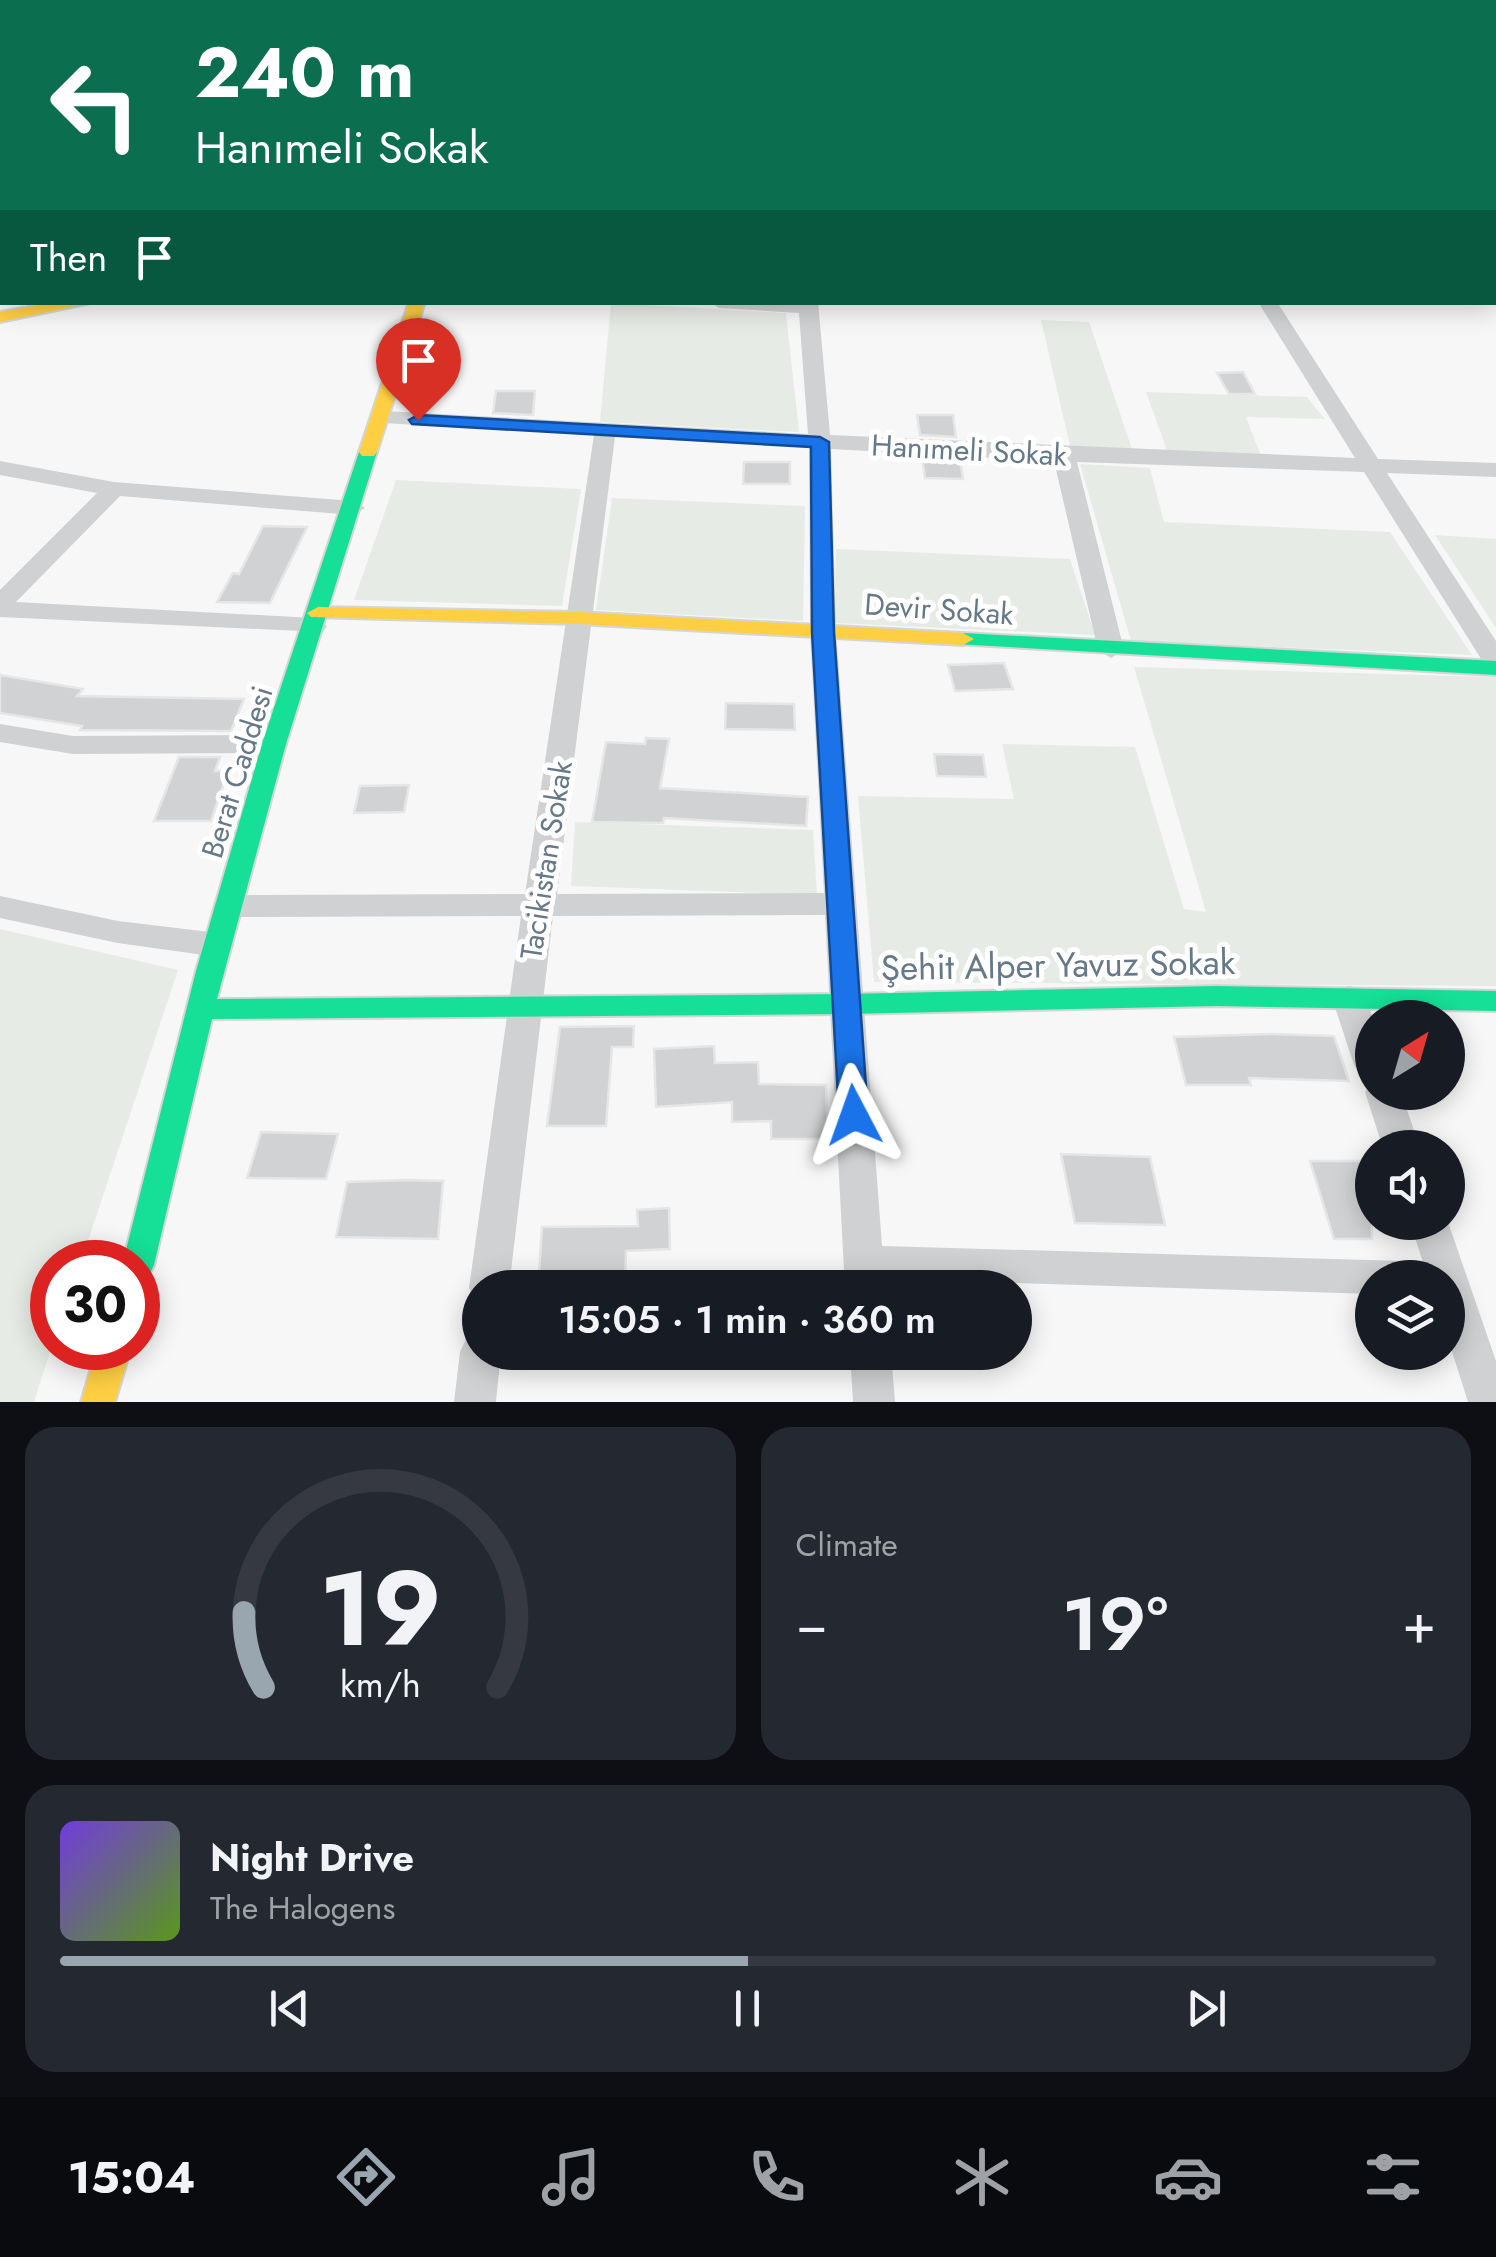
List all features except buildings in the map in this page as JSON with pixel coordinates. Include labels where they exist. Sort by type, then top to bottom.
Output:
[{"type":"street","points":[[0,316],[68,305]]},
{"type":"street","name":"Berat Caddesi","points":[[144,1240],[201,1009],[274,744],[383,418],[416,305]]},
{"type":"street","points":[[809,305],[820,442],[823,632],[864,1270]]},
{"type":"street","points":[[1269,305],[1496,665]]},
{"type":"street","name":"Hanımeli Sokak","points":[[383,418],[1064,455],[1496,470]]},
{"type":"street","name":"Tacikistan Sokak","points":[[491,1270],[524,1004],[605,432]]},
{"type":"street","points":[[1064,455],[1111,650]]},
{"type":"street","points":[[0,468],[114,489],[353,508]]},
{"type":"street","points":[[0,607],[114,489]]},
{"type":"street","points":[[0,607],[316,620]]},
{"type":"street","name":"Devir Sokak","points":[[316,620],[578,618],[1111,650],[1496,665]]},
{"type":"street","points":[[0,733],[73,745],[274,744]]},
{"type":"street","points":[[228,906],[840,904]]},
{"type":"street","points":[[0,907],[118,932],[218,945]]},
{"type":"street","name":"Şehit Alper Yavuz Sokak","points":[[201,1009],[846,1004],[1216,996],[1496,1001]]},
{"type":"street","points":[[1348,998],[1355,1017]]},
{"type":"street","points":[[1032,1276],[1355,1278]]},
{"type":"street","points":[[1465,1328],[1489,1402]]},
{"type":"street","points":[[98,1402],[107,1370]]},
{"type":"street","points":[[475,1402],[479,1370]]},
{"type":"street","points":[[871,1370],[874,1402]]},
{"type":"shaded area","points":[[611,305],[786,313],[799,432],[600,422]]},
{"type":"shaded area","points":[[1041,320],[1089,322],[1132,449],[1070,446]]},
{"type":"shaded area","points":[[1146,392],[1307,397],[1325,419],[1246,417],[1261,456],[1168,453]]},
{"type":"shaded area","points":[[1080,464],[1150,468],[1164,522],[1390,532],[1472,655],[1131,641]]},
{"type":"shaded area","points":[[396,480],[581,489],[562,606],[354,600]]},
{"type":"shaded area","points":[[612,498],[805,506],[803,621],[596,610]]},
{"type":"shaded area","points":[[1435,535],[1496,539],[1496,628]]},
{"type":"shaded area","points":[[836,549],[1070,559],[1095,635],[834,623]]},
{"type":"shaded area","points":[[1134,667],[1496,677],[1496,986],[874,982],[858,796],[1014,799],[1002,744],[1135,747],[1184,909],[1206,912]]},
{"type":"shaded area","points":[[575,822],[813,830],[817,895],[571,886]]},
{"type":"shaded area","points":[[0,929],[178,970],[88,1240],[30,1240],[30,1370],[44,1370],[34,1402],[0,1402]]},
{"type":"traffic: fast","points":[[144,1240],[210,971],[274,744],[368,452]]},
{"type":"traffic: fast","points":[[963,639],[1496,668]]},
{"type":"traffic: fast","points":[[201,1009],[847,1004],[1216,996],[1496,1001]]},
{"type":"traffic: slow","points":[[0,317],[70,305]]},
{"type":"traffic: slow","points":[[368,452],[416,305]]},
{"type":"traffic: slow","points":[[318,613],[578,618],[963,639]]},
{"type":"traffic: slow","points":[[98,1402],[107,1370]]},
{"type":"route","points":[[418,420],[820,442],[823,632],[854,1115]]}]
